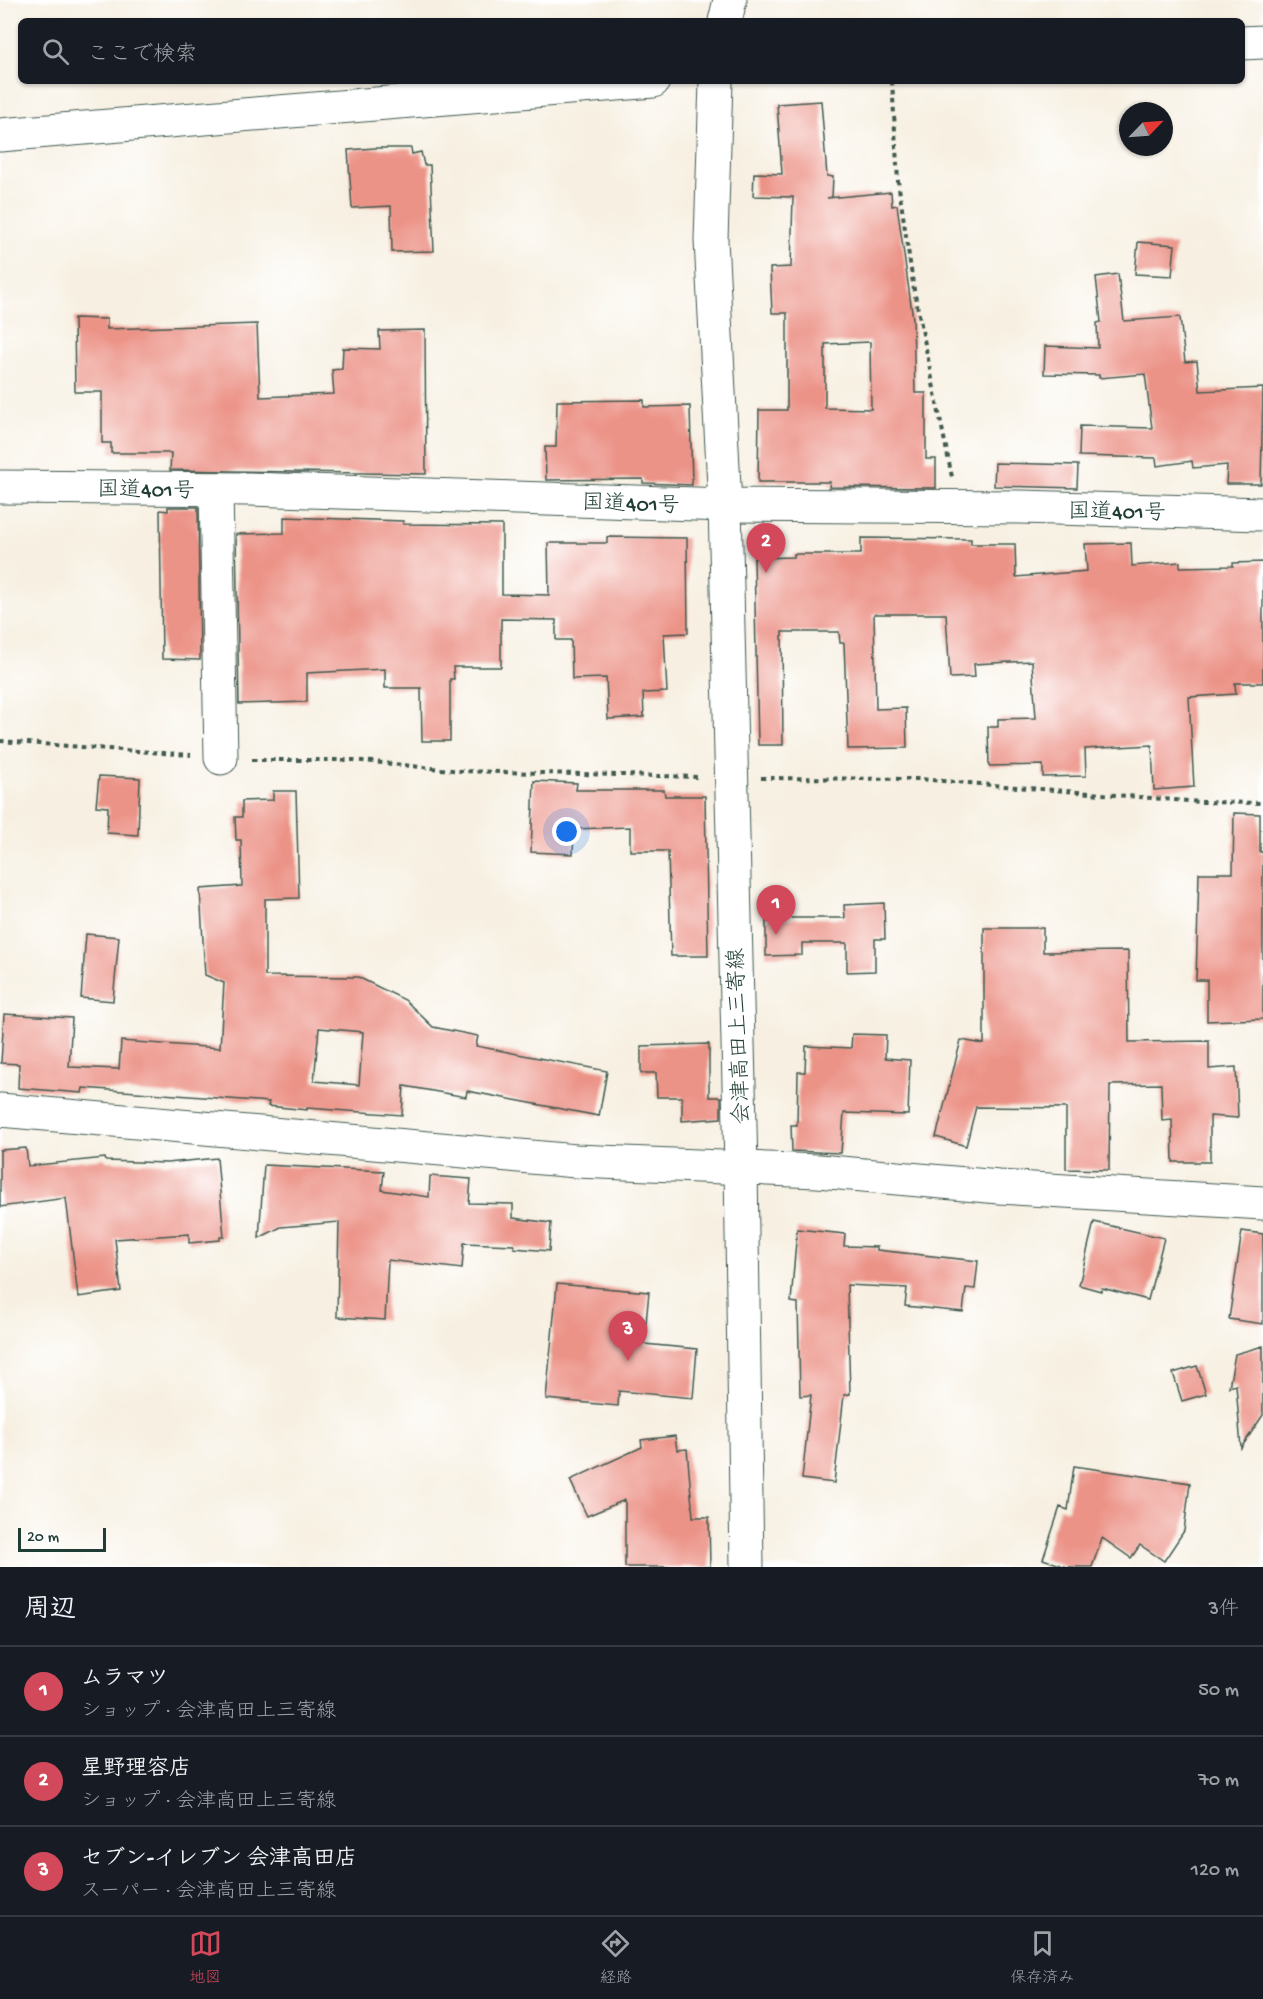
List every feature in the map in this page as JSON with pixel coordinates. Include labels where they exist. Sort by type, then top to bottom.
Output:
[{"type":"main road","points":[[726,18],[730,0]]},
{"type":"main road","points":[[1245,43],[1263,42]]},
{"type":"main road","points":[[0,135],[616,84]]},
{"type":"main road","name":"会津高田上三寄線","points":[[716,84],[711,240],[724,505],[729,778],[741,1167],[747,1567]]},
{"type":"main road","name":"国道401号","points":[[0,487],[216,489],[724,505],[1021,507],[1263,514]]},
{"type":"main road","points":[[216,489],[221,758]]},
{"type":"main road","points":[[0,1110],[576,1161],[741,1167],[999,1187],[1263,1203]]},
{"type":"path","points":[[892,84],[898,182],[914,290],[952,480]]},
{"type":"path","points":[[0,741],[116,748],[221,758],[353,760],[461,771],[729,778],[919,779],[1200,802],[1263,803]]},
{"type":"building","points":[[821,101],[827,176],[833,177],[832,197],[827,198],[891,192],[892,206],[897,205],[913,319],[915,393],[926,393],[926,459],[936,459],[936,488],[829,487],[830,482],[758,482],[759,410],[787,410],[787,313],[772,313],[770,268],[791,267],[793,197],[753,196],[754,173],[782,174],[777,104]],"holes":[[[870,342],[871,409],[825,408],[825,344]]]},
{"type":"building","points":[[411,148],[412,154],[421,152],[424,165],[430,165],[434,251],[392,252],[391,206],[352,208],[348,150]]},
{"type":"building","points":[[1138,242],[1175,245],[1172,276],[1135,274]]},
{"type":"building","points":[[1118,274],[1124,321],[1180,317],[1185,362],[1197,361],[1200,391],[1263,388],[1261,484],[1226,484],[1227,465],[1193,468],[1192,461],[1157,466],[1156,458],[1079,456],[1080,426],[1152,428],[1145,374],[1099,378],[1099,375],[1044,374],[1045,346],[1098,348],[1097,323],[1101,322],[1096,277]]},
{"type":"building","points":[[74,318],[107,319],[107,329],[257,324],[260,397],[334,394],[332,370],[342,369],[343,348],[380,349],[379,331],[425,330],[426,474],[170,470],[171,453],[111,453],[111,443],[102,443],[102,392],[75,392]]},
{"type":"building","points":[[644,400],[644,407],[690,406],[692,485],[643,483],[643,479],[546,480],[545,447],[556,447],[557,401]]},
{"type":"building","points":[[995,463],[1078,465],[1077,488],[994,486]]},
{"type":"building","points":[[168,507],[198,507],[200,660],[162,659],[160,510],[168,511]]},
{"type":"building","points":[[284,517],[403,521],[403,524],[502,525],[502,594],[549,595],[548,543],[607,543],[607,537],[687,538],[688,633],[664,634],[667,692],[643,693],[644,717],[608,719],[606,678],[572,679],[571,640],[556,640],[556,620],[501,619],[501,667],[453,667],[454,679],[450,679],[450,741],[422,741],[421,688],[385,688],[385,669],[307,673],[307,702],[239,704],[236,534],[284,533]]},
{"type":"building","points":[[861,538],[971,539],[971,544],[1015,544],[1016,577],[1087,571],[1085,544],[1131,543],[1132,566],[1180,562],[1180,567],[1233,566],[1233,563],[1263,562],[1263,683],[1235,683],[1236,694],[1189,697],[1194,787],[1154,790],[1152,745],[1085,749],[1086,776],[1043,777],[1043,765],[989,766],[988,727],[998,727],[998,719],[1036,718],[1032,661],[974,664],[975,677],[950,678],[946,614],[874,614],[876,709],[906,708],[907,748],[848,749],[844,643],[840,643],[839,632],[782,632],[783,745],[758,745],[754,558],[794,557],[794,554],[861,554]]},
{"type":"building","points":[[99,776],[140,778],[138,835],[107,833],[108,807],[96,806]]},
{"type":"building","points":[[534,781],[577,783],[576,790],[664,790],[665,796],[705,796],[708,956],[671,956],[668,851],[630,851],[630,827],[574,829],[573,854],[531,852]]},
{"type":"building","points":[[273,791],[296,791],[299,898],[265,899],[265,976],[358,977],[405,1000],[433,1027],[478,1036],[476,1046],[607,1071],[599,1116],[467,1091],[466,1097],[404,1086],[402,1115],[307,1108],[307,1110],[268,1106],[269,1102],[83,1088],[82,1093],[18,1088],[19,1064],[1,1063],[4,1014],[72,1018],[69,1067],[119,1069],[121,1041],[220,1048],[224,983],[205,975],[200,889],[242,886],[241,840],[236,840],[235,817],[242,817],[242,801],[273,800]],"holes":[[[319,1028],[363,1032],[359,1085],[314,1081]]]},
{"type":"building","points":[[1234,813],[1260,814],[1260,852],[1263,852],[1263,1019],[1207,1021],[1207,980],[1196,980],[1199,873],[1233,873]]},
{"type":"building","points":[[884,903],[885,939],[875,939],[875,971],[847,972],[847,943],[802,943],[802,955],[766,956],[766,918],[845,918],[844,905]]},
{"type":"building","points":[[984,928],[1043,928],[1043,952],[1128,951],[1129,1042],[1209,1041],[1209,1069],[1236,1067],[1238,1118],[1210,1116],[1210,1162],[1173,1162],[1172,1120],[1162,1121],[1161,1084],[1110,1085],[1109,1170],[1066,1169],[1066,1108],[976,1107],[966,1146],[936,1137],[961,1040],[984,1044]]},
{"type":"building","points":[[86,934],[119,937],[113,1001],[81,998]]},
{"type":"building","points":[[852,1034],[886,1035],[885,1058],[910,1060],[908,1115],[844,1113],[841,1153],[792,1151],[791,1125],[797,1125],[798,1072],[805,1072],[806,1046],[851,1048]]},
{"type":"building","points":[[709,1044],[709,1097],[721,1097],[721,1118],[682,1121],[682,1097],[657,1097],[656,1073],[641,1073],[641,1046]]},
{"type":"building","points":[[26,1148],[28,1166],[105,1158],[106,1161],[167,1163],[217,1158],[224,1237],[220,1237],[220,1240],[189,1243],[189,1234],[115,1239],[121,1291],[78,1297],[66,1198],[0,1207],[0,1150]]},
{"type":"building","points":[[264,1165],[384,1171],[382,1190],[429,1197],[430,1176],[471,1179],[469,1203],[513,1204],[513,1218],[551,1223],[549,1251],[514,1248],[514,1245],[464,1243],[462,1269],[388,1260],[385,1320],[337,1317],[339,1222],[281,1227],[259,1238]]},
{"type":"building","points":[[1094,1222],[1164,1238],[1148,1300],[1102,1288],[1101,1291],[1079,1285]]},
{"type":"building","points":[[797,1229],[845,1234],[844,1246],[877,1247],[877,1250],[978,1261],[975,1289],[966,1288],[963,1312],[905,1306],[907,1288],[847,1285],[850,1394],[844,1395],[834,1483],[802,1479],[811,1395],[800,1396],[798,1303],[791,1302]]},
{"type":"building","points":[[1242,1231],[1263,1234],[1263,1324],[1229,1319]]},
{"type":"building","points":[[557,1284],[649,1292],[644,1344],[697,1349],[693,1398],[619,1391],[618,1406],[546,1399]]},
{"type":"building","points":[[1263,1346],[1263,1415],[1241,1448],[1236,1385],[1229,1387],[1235,1354]]},
{"type":"building","points":[[1197,1366],[1206,1394],[1182,1401],[1173,1373]]},
{"type":"building","points":[[675,1436],[677,1450],[687,1449],[693,1517],[709,1517],[710,1567],[625,1567],[625,1500],[587,1516],[570,1480],[642,1447],[641,1440]]},
{"type":"building","points":[[1074,1466],[1190,1483],[1184,1531],[1164,1561],[1140,1545],[1131,1558],[1102,1538],[1092,1567],[1066,1567],[1043,1559],[1060,1507],[1068,1510]]},
{"type":"place","name":"星野理容店","points":[[766,573]]},
{"type":"place","name":"ムラマツ","points":[[776,935]]},
{"type":"place","name":"セブン-イレブン 会津高田店","points":[[628,1361]]}]
